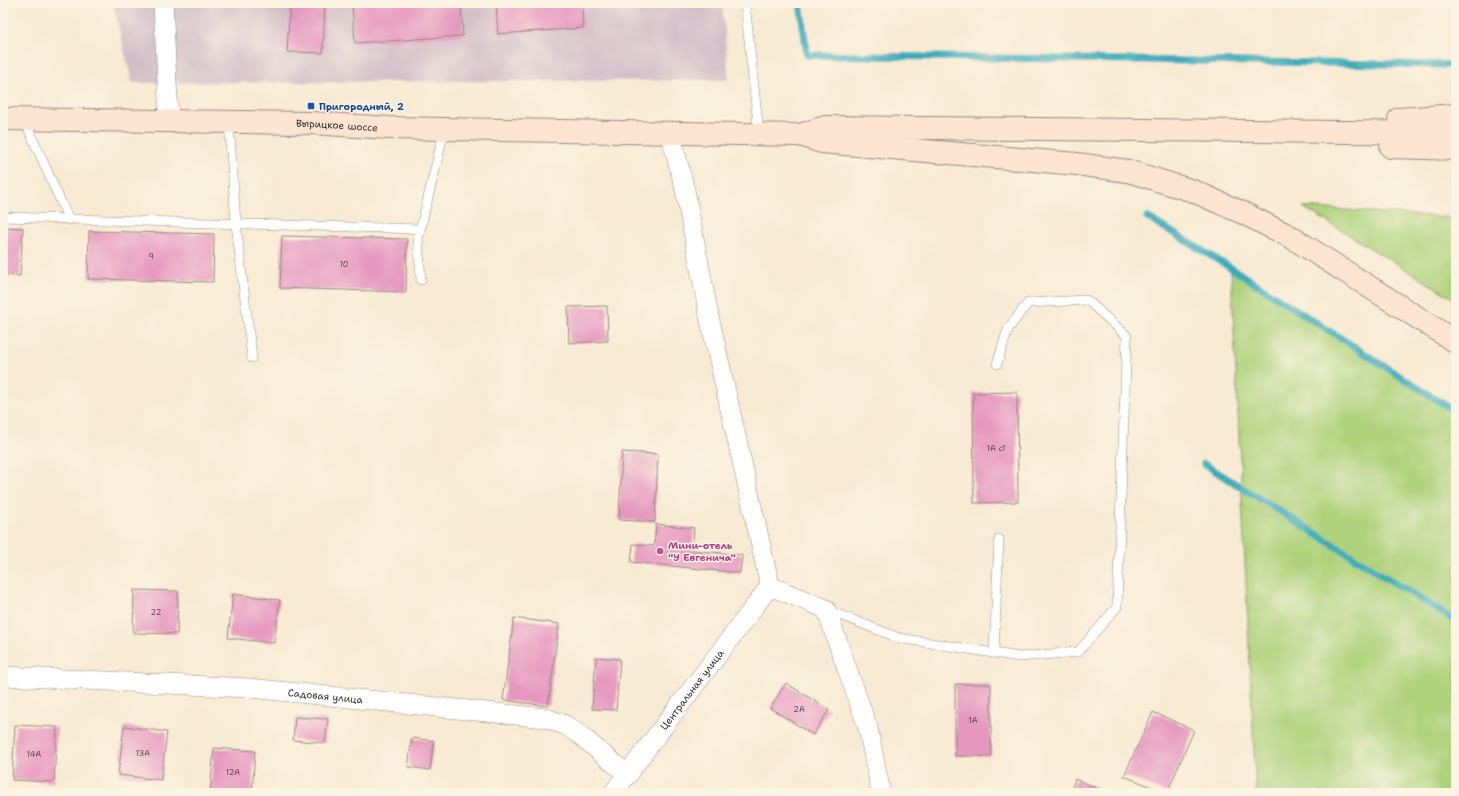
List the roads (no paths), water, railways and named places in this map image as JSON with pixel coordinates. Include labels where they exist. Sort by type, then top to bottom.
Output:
[{"type":"main road","points":[[1216,130],[1456,115]]},
{"type":"main road","name":"Вырицкое шоссе","points":[[14,119],[311,123],[389,128],[800,135]]},
{"type":"main road","points":[[800,135],[825,127],[1456,133]]},
{"type":"main road","points":[[800,135],[822,142],[1077,164],[1128,171],[1193,191],[1243,213],[1291,237],[1456,342]]},
{"type":"main road","points":[[822,142],[1208,144],[1456,149]]},
{"type":"street","points":[[163,3],[169,121]]},
{"type":"street","points":[[670,132],[685,190],[709,316],[770,586],[826,609],[868,728],[881,793]]},
{"type":"street","name":"Центральная улица","points":[[613,793],[770,586]]},
{"type":"street","name":"Садовая улица","points":[[3,676],[249,688],[546,718],[565,725],[580,735],[628,775]]},
{"type":"lane","points":[[746,4],[759,134]]},
{"type":"lane","points":[[14,119],[69,220]]},
{"type":"lane","points":[[229,122],[236,224],[252,358]]},
{"type":"lane","points":[[421,280],[418,239],[445,128]]},
{"type":"lane","points":[[3,217],[420,229]]},
{"type":"lane","points":[[826,609],[899,638],[1019,657],[1078,652],[1117,607],[1127,336],[1087,300],[1028,303],[1008,329],[997,364]]},
{"type":"lane","points":[[994,652],[999,539]]},
{"type":"waterway","points":[[800,3],[807,55],[1456,64]]},
{"type":"waterway","points":[[1147,217],[1231,268],[1456,412]]},
{"type":"waterway","points":[[1204,464],[1456,621]]},
{"type":"place","name":"Пригородный, 2","points":[[311,106]]},
{"type":"place","name":"Мини-отель \"У Евгенича\"","points":[[660,551]]}]
